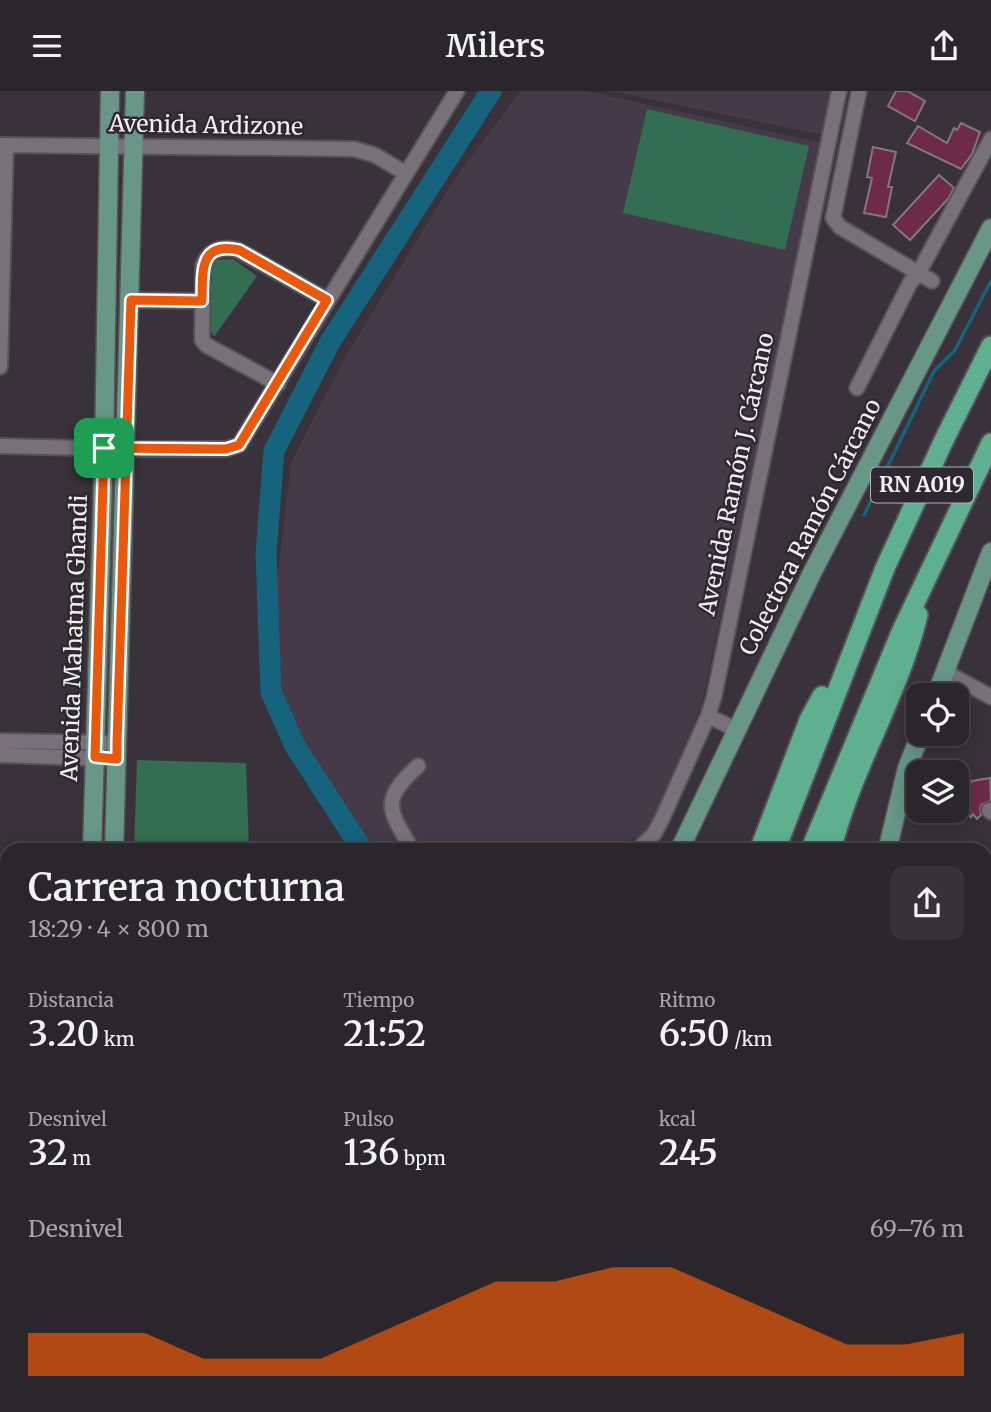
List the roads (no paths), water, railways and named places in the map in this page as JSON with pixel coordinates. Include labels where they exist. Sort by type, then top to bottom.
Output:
[{"type":"highway","name":"RN A019","points":[[778,843],[860,627],[911,509],[991,346]]},
{"type":"highway","name":"RN A019","points":[[813,843],[932,563],[991,443]]},
{"type":"highway","points":[[834,843],[857,776],[909,652],[932,563]]},
{"type":"highway","points":[[762,843],[809,720],[860,627]]},
{"type":"main road","name":"Avenida Mahatma Ghandi","points":[[92,843],[104,448],[110,91]]},
{"type":"main road","name":"Avenida Mahatma Ghandi","points":[[114,843],[135,91]]},
{"type":"main road","name":"Colectora Ramón Cárcano","points":[[683,843],[812,573],[991,228]]},
{"type":"main road","points":[[949,682],[991,552]]},
{"type":"main road","points":[[949,682],[991,586]]},
{"type":"main road","points":[[889,843],[901,789],[916,746]]},
{"type":"main road","points":[[889,843],[928,746]]},
{"type":"main road","points":[[393,1412],[415,1412]]},
{"type":"street","points":[[0,446],[226,449],[239,445],[457,91]]},
{"type":"street","name":"Avenida Ramón J. Cárcano","points":[[644,843],[654,834],[662,819],[714,697],[839,91]]},
{"type":"street","points":[[859,91],[833,218],[841,227],[932,281]]},
{"type":"street","points":[[858,389],[910,283],[991,139]]},
{"type":"street","name":"Avenida Ardizone","points":[[3,145],[354,149],[375,155],[405,173]]},
{"type":"street","points":[[0,367],[3,145]]},
{"type":"street","points":[[278,384],[206,345],[201,334],[203,265],[212,252],[222,248],[239,250],[327,300]]},
{"type":"street","points":[[131,300],[202,301]]},
{"type":"street","points":[[949,682],[991,697]]},
{"type":"street","points":[[708,716],[737,730]]},
{"type":"street","points":[[0,741],[117,751]]},
{"type":"street","points":[[0,755],[95,750]]},
{"type":"street","points":[[408,843],[390,808],[392,796],[402,780],[418,765]]},
{"type":"waterway","points":[[358,843],[295,746],[271,692],[266,553],[274,451],[330,342],[491,91]]},
{"type":"waterway","points":[[864,515],[934,371],[955,350],[991,281]]}]
